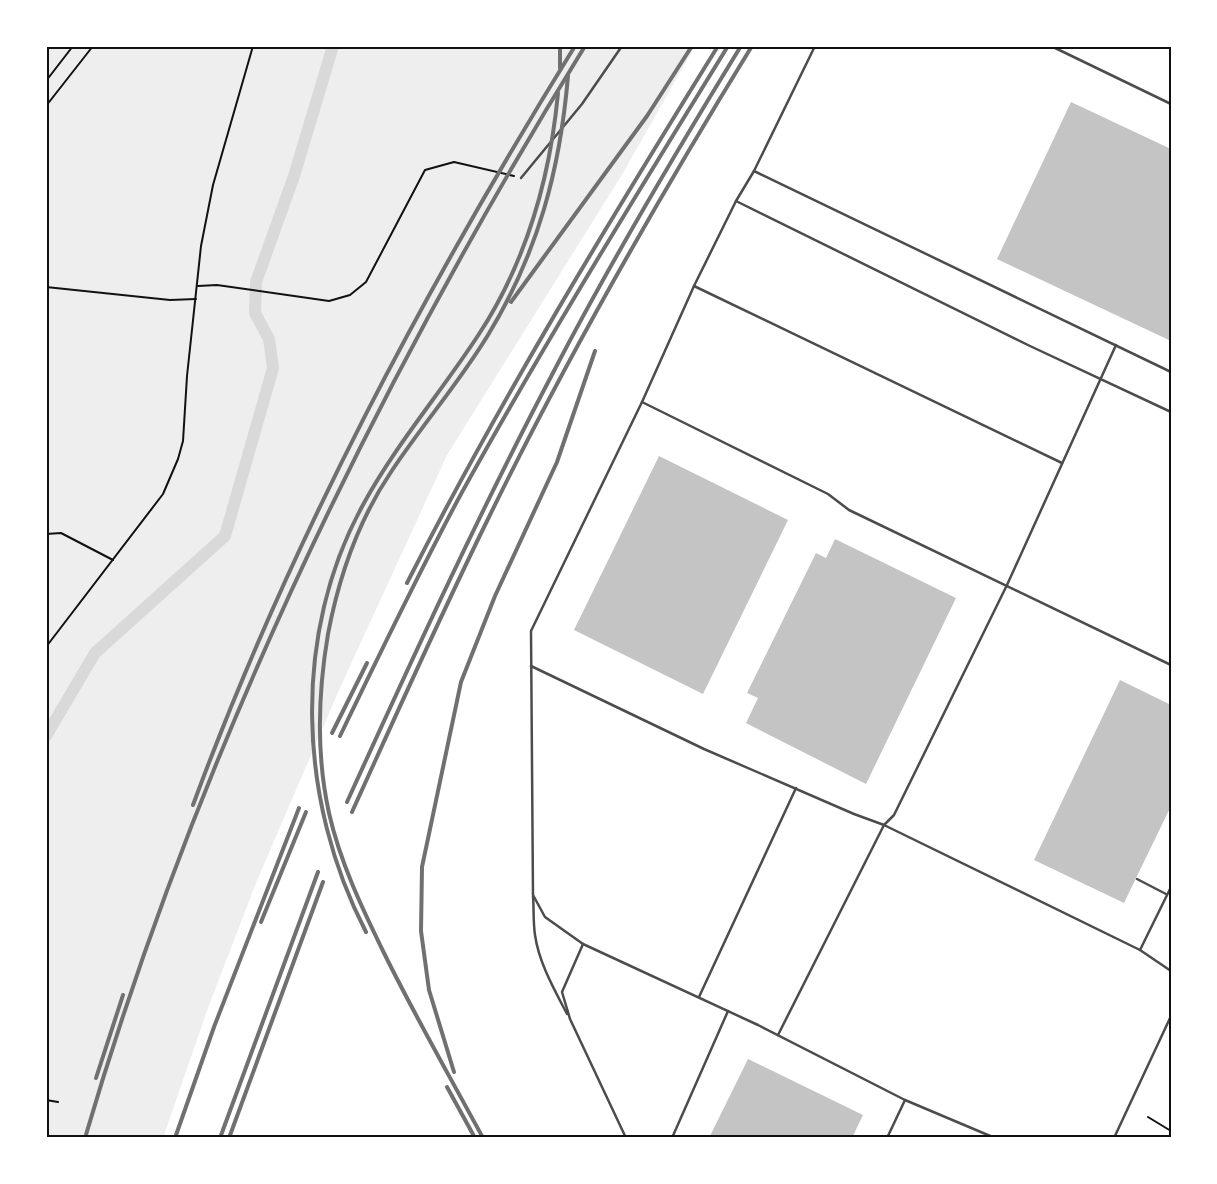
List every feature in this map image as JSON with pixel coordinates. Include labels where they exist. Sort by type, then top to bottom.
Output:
[{"type":"lane","points":[[520,178],[582,104],[622,46]]},
{"type":"lane","points":[[626,1138],[570,1019],[553,988],[539,954],[534,935],[531,631],[642,402],[694,286],[736,201],[754,171],[814,46]]},
{"type":"lane","points":[[1051,46],[1171,104]]},
{"type":"lane","points":[[754,171],[1171,372]]},
{"type":"lane","points":[[736,201],[1013,338],[1171,412]]},
{"type":"lane","points":[[694,286],[1062,463]]},
{"type":"lane","points":[[778,1035],[884,825],[894,815],[1007,585],[1116,345]]},
{"type":"lane","points":[[642,402],[828,494],[849,510],[1171,665]]},
{"type":"lane","points":[[531,666],[704,749],[854,814],[884,825],[1140,950],[1171,971]]},
{"type":"lane","points":[[699,998],[796,788]]},
{"type":"lane","points":[[1136,879],[1167,895]]},
{"type":"lane","points":[[1140,950],[1171,887]]},
{"type":"lane","points":[[533,895],[545,917],[583,944],[778,1035],[905,1100],[995,1138]]},
{"type":"lane","points":[[570,1019],[562,992],[583,944]]},
{"type":"lane","points":[[672,1138],[728,1011]]},
{"type":"lane","points":[[1114,1138],[1171,1016]]},
{"type":"lane","points":[[887,1138],[905,1100]]},
{"type":"path","points":[[46,81],[73,46]]},
{"type":"path","points":[[46,106],[93,46]]},
{"type":"path","points":[[46,647],[163,494],[178,458],[183,441],[187,376],[201,246],[213,184],[253,46]]},
{"type":"path","points":[[198,286],[217,285],[268,294],[329,301],[350,296],[366,282],[425,170],[454,162],[520,178]]},
{"type":"path","points":[[46,287],[170,300],[196,299]]},
{"type":"path","points":[[46,534],[61,533],[113,560]]},
{"type":"path","points":[[46,1100],[58,1102]]},
{"type":"path","points":[[1148,1117],[1171,1131]]},
{"type":"shaded area","points":[[46,46],[695,46],[623,173],[447,455],[339,690],[256,883],[208,1008],[163,1138],[46,1138]]},
{"type":"building","points":[[1071,102],[1171,149],[1171,341],[997,259]]},
{"type":"building","points":[[659,456],[788,520],[703,694],[574,630]]},
{"type":"building","points":[[835,539],[956,598],[866,784],[746,723],[758,698],[747,693],[816,553],[826,558]]},
{"type":"building","points":[[1120,680],[1171,705],[1171,806],[1124,903],[1034,860]]},
{"type":"building","points":[[748,1059],[863,1115],[852,1138],[709,1138]]},
{"type":"waterway","points":[[46,736],[95,653],[225,536],[273,368],[269,339],[255,313],[256,282],[294,176],[333,46]]},
{"type":"railway","points":[[560,46],[560,68]]},
{"type":"railway","points":[[193,805],[231,706],[273,608],[365,416],[414,322],[466,229],[575,46]]},
{"type":"railway","points":[[85,1138],[130,994],[181,853],[237,713],[298,576],[364,440],[434,307],[508,175],[585,46]]},
{"type":"railway","points":[[511,302],[647,116],[692,46]]},
{"type":"railway","points":[[407,583],[518,378],[596,244],[718,46]]},
{"type":"railway","points":[[340,736],[429,554],[493,437],[592,268],[728,46]]},
{"type":"railway","points":[[347,802],[422,639],[527,422],[599,287],[645,206],[741,46]]},
{"type":"railway","points":[[352,812],[454,590],[550,397],[648,220],[752,46]]},
{"type":"railway","points":[[483,1138],[384,953],[345,867],[329,813],[325,791],[320,746],[320,701],[328,634],[344,570],[359,529],[391,472],[488,335],[505,304],[533,242],[544,210],[559,145],[568,76]]},
{"type":"railway","points":[[366,932],[343,881],[327,828],[316,773],[312,718],[315,662],[324,607],[340,554],[364,503],[405,438],[479,334],[510,278],[523,249],[542,188],[549,156],[558,93]]},
{"type":"railway","points":[[454,1072],[429,990],[421,931],[422,867],[461,682],[495,596],[557,462],[595,351]]},
{"type":"railway","points":[[332,733],[367,663]]},
{"type":"railway","points":[[175,1138],[214,1027],[299,808]]},
{"type":"railway","points":[[261,922],[306,812]]},
{"type":"railway","points":[[220,1138],[318,872]]},
{"type":"railway","points":[[229,1138],[323,882]]},
{"type":"railway","points":[[96,1078],[123,995]]},
{"type":"railway","points":[[447,1087],[475,1138]]}]
